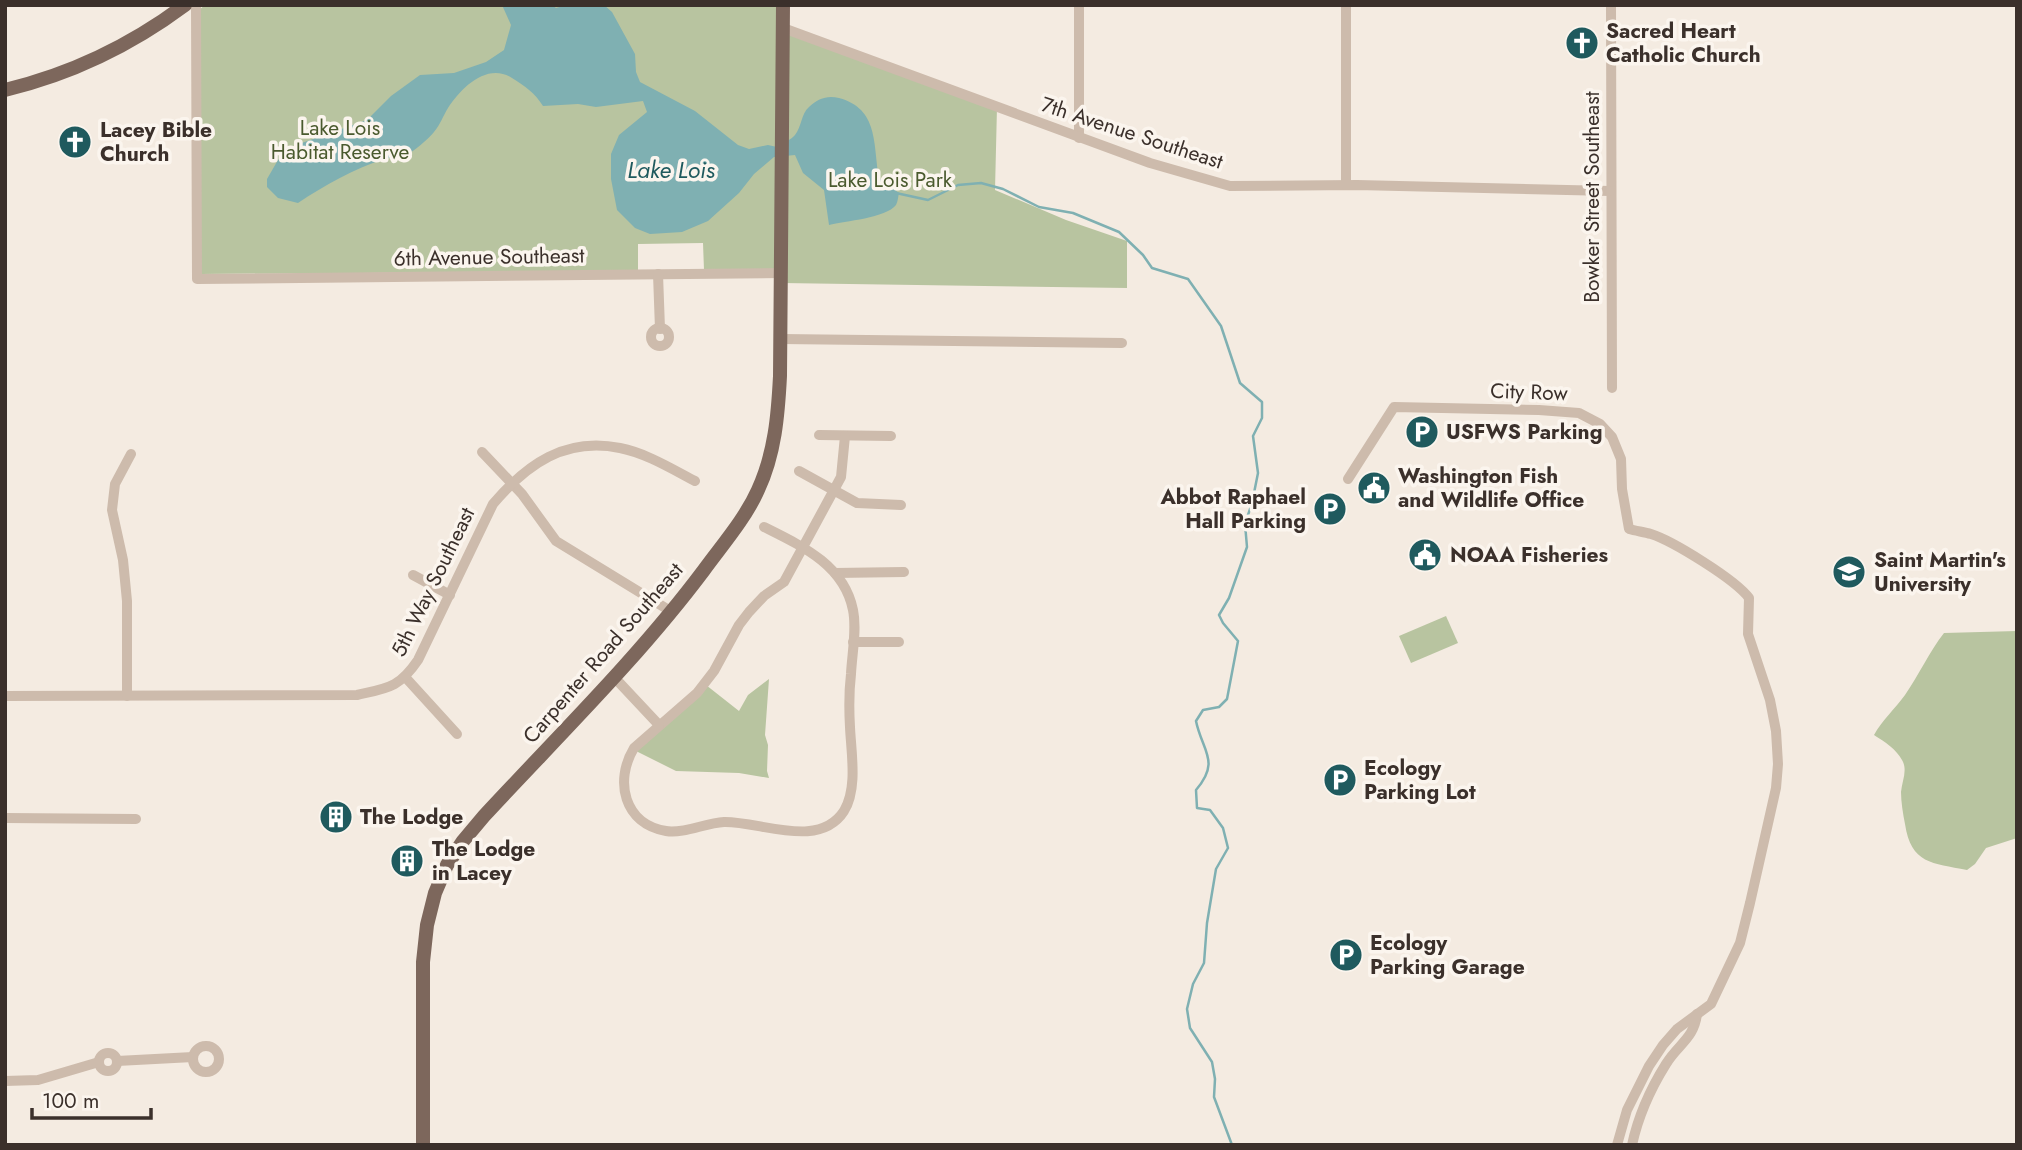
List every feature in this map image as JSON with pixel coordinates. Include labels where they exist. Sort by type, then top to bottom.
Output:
[{"type":"main road","points":[[5,90],[55,76],[95,60],[144,34],[185,5]]},
{"type":"main road","name":"Carpenter Road Southeast","points":[[423,1145],[423,962],[427,925],[435,893],[447,865],[463,841],[672,612],[747,512],[771,455],[779,403],[781,339],[783,5]]},
{"type":"street","name":"6th Avenue Southeast","points":[[195,5],[197,279],[782,273]]},
{"type":"street","points":[[1079,5],[1079,138]]},
{"type":"street","points":[[1346,5],[1346,185]]},
{"type":"street","name":"Bowker Street Southeast","points":[[1611,5],[1612,388]]},
{"type":"street","name":"7th Avenue Southeast","points":[[783,28],[1079,138],[1150,163],[1230,186],[1346,185],[1611,191]]},
{"type":"street","points":[[658,274],[660,329]]},
{"type":"street","points":[[781,339],[1122,343]]},
{"type":"street","name":"City Row","points":[[1348,479],[1394,407],[1579,413],[1601,424],[1612,437],[1621,459],[1622,489],[1629,529],[1652,535],[1678,547],[1733,583],[1749,598],[1748,634],[1770,699],[1776,731],[1776,788],[1740,943],[1711,1004],[1697,1014]]},
{"type":"street","points":[[819,435],[891,436]]},
{"type":"street","points":[[764,527],[803,547],[818,556],[846,589],[854,612],[850,705],[852,784],[844,811],[828,824],[808,832],[790,832],[746,823],[724,822],[667,831],[639,818],[629,804],[623,783],[627,759],[634,748],[659,724],[690,701],[705,684],[739,625],[764,596],[784,582],[803,547],[833,491],[841,477],[845,436]]},
{"type":"street","name":"5th Way Southeast","points":[[5,696],[357,695],[389,687],[406,678],[418,660],[493,504],[511,483],[537,462],[560,450],[620,448],[660,463],[695,481]]},
{"type":"street","points":[[482,452],[534,509],[556,541],[672,612]]},
{"type":"street","points":[[127,696],[127,601],[123,560],[112,510],[115,484],[131,454]]},
{"type":"street","points":[[799,471],[858,503],[901,505]]},
{"type":"street","points":[[835,573],[904,572]]},
{"type":"street","points":[[413,575],[450,595]]},
{"type":"street","points":[[853,642],[899,642]]},
{"type":"street","points":[[614,677],[659,724]]},
{"type":"street","points":[[406,678],[457,734]]},
{"type":"street","points":[[5,818],[136,819]]},
{"type":"street","points":[[1617,1145],[1627,1111],[1648,1066],[1678,1029],[1697,1014]]},
{"type":"street","points":[[1632,1145],[1644,1107],[1667,1062],[1695,1029],[1697,1014]]},
{"type":"street","points":[[5,1081],[38,1080],[99,1062],[103,1055],[109,1053],[117,1061],[193,1057]]},
{"type":"green space","name":"Lake Lois Habitat Reserve","points":[[205,5],[783,5],[783,28],[997,107],[995,190],[1066,220],[1127,241],[1127,288],[782,283],[779,270],[704,270],[703,243],[638,244],[638,271],[201,274],[199,10]]},
{"type":"green space","points":[[1446,616],[1458,643],[1411,663],[1399,636]]},
{"type":"green space","points":[[2017,631],[2017,838],[1986,848],[1975,864],[1967,870],[1934,863],[1918,854],[1908,837],[1901,800],[1904,764],[1893,749],[1874,735],[1905,695],[1944,633]]},
{"type":"green space","points":[[769,679],[765,735],[769,778],[739,773],[676,771],[634,750],[706,685],[739,711],[748,695]]},
{"type":"water","name":"Lake Lois","points":[[502,5],[552,5],[556,8],[566,5],[604,5],[612,12],[635,54],[636,72],[640,82],[695,111],[738,145],[749,149],[768,145],[777,147],[791,138],[797,132],[806,110],[820,99],[835,97],[852,103],[868,119],[879,178],[899,193],[896,205],[875,216],[829,225],[824,190],[803,173],[795,155],[774,157],[708,221],[682,232],[650,234],[635,228],[617,210],[611,179],[611,154],[619,135],[647,112],[643,101],[596,107],[578,104],[543,106],[517,81],[503,74],[493,73],[484,75],[467,86],[453,100],[434,132],[409,153],[362,168],[298,203],[278,198],[267,187],[267,179],[278,160],[296,145],[367,120],[391,96],[420,75],[454,73],[486,62],[504,50],[511,25]]},
{"type":"waterway","points":[[896,193],[928,200],[958,185],[981,183],[1003,189],[1039,207],[1073,213],[1119,232],[1143,255],[1152,268],[1188,279],[1221,326],[1240,383],[1262,402],[1262,418],[1253,436],[1258,473],[1245,524],[1247,547],[1229,598],[1219,615],[1238,641],[1227,699],[1219,707],[1203,710],[1196,721],[1209,763],[1196,790],[1197,808],[1210,810],[1223,828],[1228,848],[1216,869],[1204,963],[1193,984],[1187,1009],[1190,1028],[1212,1062],[1214,1097],[1232,1145]]},
{"type":"place","name":"Sacred Heart Catholic Church","points":[[1582,43]]},
{"type":"place","name":"Lacey Bible Church","points":[[75,142]]},
{"type":"place","name":"USFWS Parking","points":[[1422,432]]},
{"type":"place","name":"Washington Fish and Wildlife Office","points":[[1374,488]]},
{"type":"place","name":"Abbot Raphael Hall Parking","points":[[1330,509]]},
{"type":"place","name":"NOAA Fisheries","points":[[1425,555]]},
{"type":"place","name":"Saint Martin's University","points":[[1849,572]]},
{"type":"place","name":"Ecology Parking Lot","points":[[1340,780]]},
{"type":"place","name":"The Lodge","points":[[336,817]]},
{"type":"place","name":"The Lodge in Lacey","points":[[407,861]]},
{"type":"place","name":"Ecology Parking Garage","points":[[1346,955]]},
{"type":"park label","name":"Lake Lois Park","points":[[890,180]]}]
